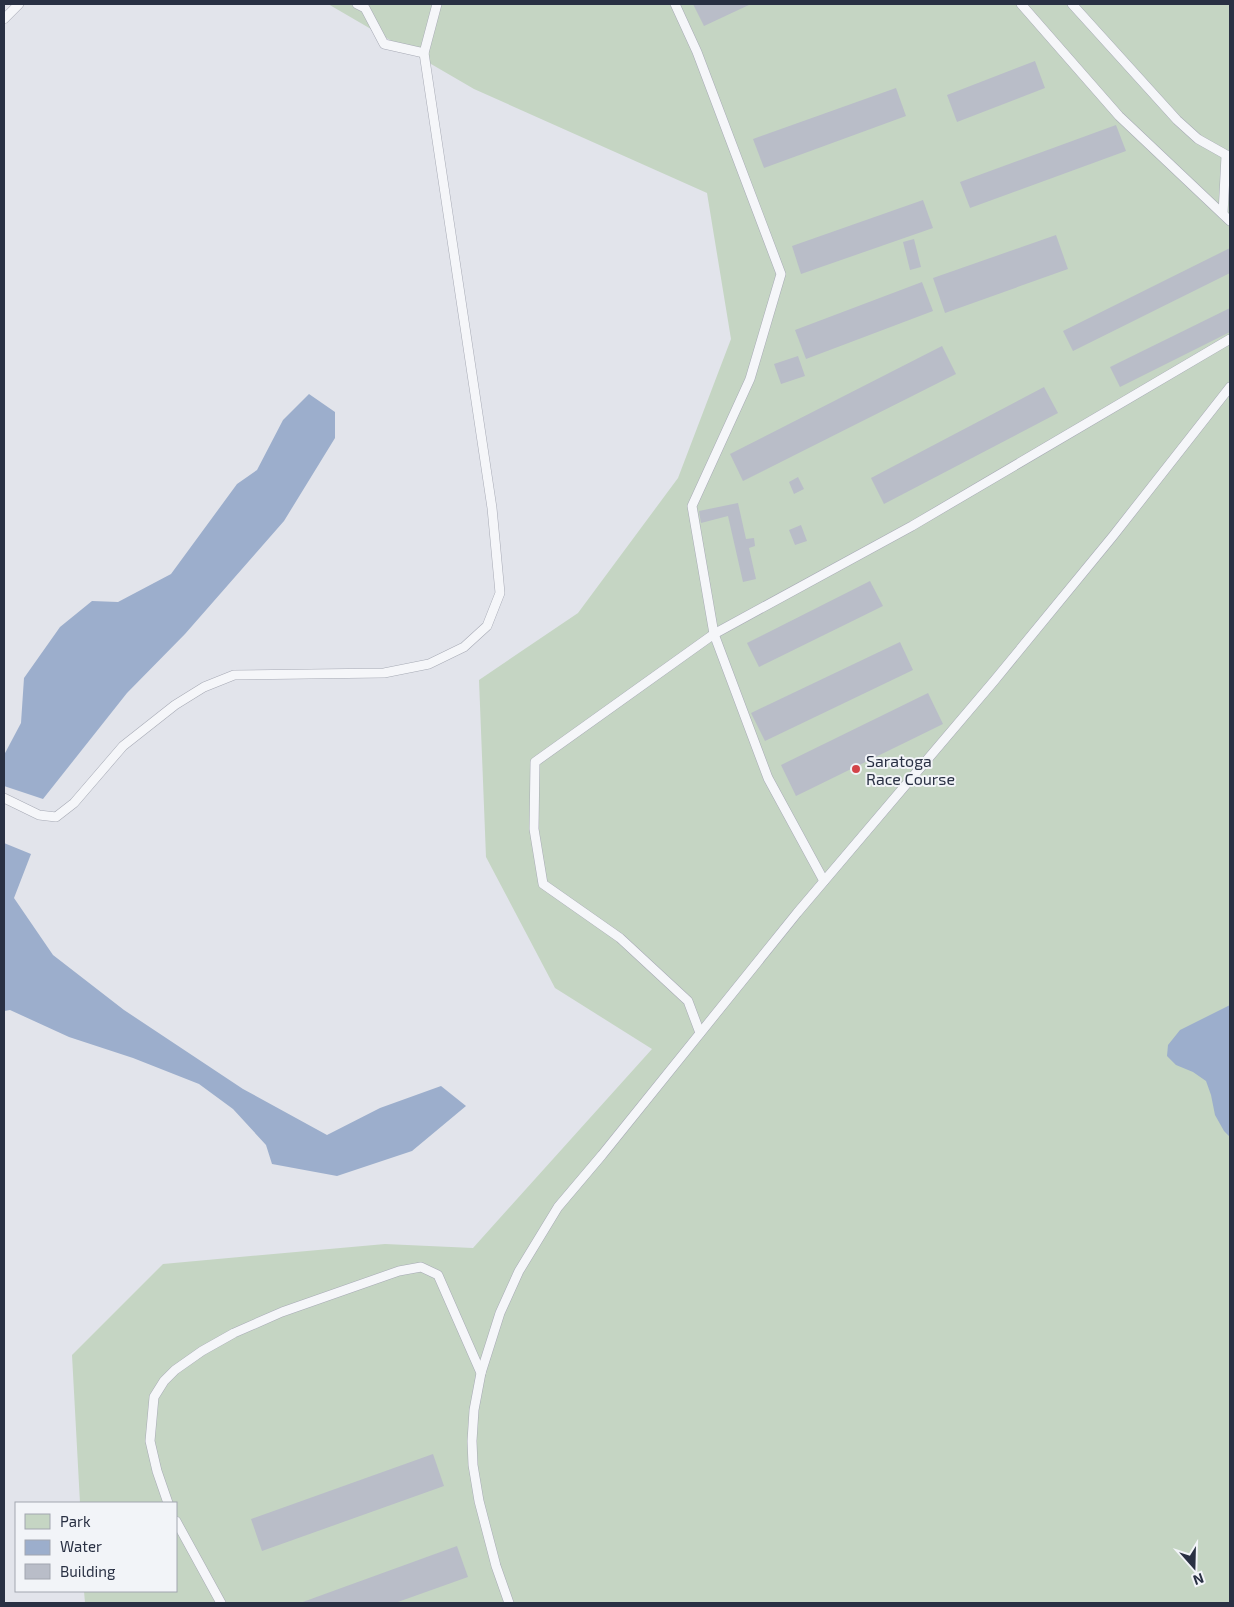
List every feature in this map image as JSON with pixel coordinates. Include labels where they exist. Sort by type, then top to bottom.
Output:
[{"type":"lane","points":[[4,20],[18,4]]},
{"type":"lane","points":[[357,4],[365,8],[384,44],[424,54]]},
{"type":"lane","points":[[4,798],[39,815],[56,816],[74,803],[123,746],[175,705],[204,687],[234,675],[384,673],[429,664],[464,647],[487,626],[500,593],[492,508],[424,54],[438,4]]},
{"type":"lane","points":[[674,4],[697,52],[781,274],[750,379],[692,506],[714,634],[768,778],[824,881]]},
{"type":"lane","points":[[1021,4],[1119,116],[1230,220]]},
{"type":"lane","points":[[1072,4],[1176,120],[1198,139],[1228,156],[1223,214]]},
{"type":"lane","points":[[700,1034],[688,1001],[620,938],[543,884],[534,829],[535,762],[714,634],[912,526],[1230,339]]},
{"type":"lane","points":[[509,1603],[496,1566],[479,1501],[473,1465],[472,1441],[474,1410],[480,1373],[500,1313],[519,1271],[558,1207],[824,881],[994,681],[1113,536],[1230,387]]},
{"type":"lane","points":[[168,1502],[150,1441],[154,1397],[164,1381],[202,1350],[234,1333],[282,1312],[399,1271],[421,1267],[438,1275],[480,1373]]},
{"type":"lane","points":[[178,1525],[221,1603]]},
{"type":"green space","name":"Saratoga Race Course","points":[[328,4],[1230,4],[1230,1603],[85,1603],[84,1592],[178,1592],[178,1502],[80,1502],[72,1355],[163,1264],[385,1244],[473,1248],[652,1049],[555,988],[486,857],[479,680],[578,613],[678,478],[731,339],[707,193],[474,89]]},
{"type":"water","points":[[309,394],[335,412],[335,438],[284,521],[185,634],[127,693],[43,799],[4,786],[4,755],[21,723],[24,678],[60,627],[92,601],[118,602],[171,574],[237,484],[257,470],[283,420]]},
{"type":"water","points":[[4,843],[31,854],[14,898],[53,955],[124,1010],[243,1089],[327,1135],[380,1108],[441,1086],[466,1106],[412,1151],[337,1176],[272,1164],[266,1145],[233,1109],[199,1084],[133,1058],[69,1037],[10,1010],[4,1011]]},
{"type":"water","points":[[1230,1005],[1230,1137],[1224,1131],[1215,1115],[1206,1081],[1193,1072],[1176,1065],[1167,1056],[1168,1045],[1180,1030]]},
{"type":"building","points":[[693,4],[751,4],[704,26]]},
{"type":"building","points":[[1035,61],[1045,88],[957,122],[947,95]]},
{"type":"building","points":[[896,88],[906,116],[764,168],[753,139]]},
{"type":"building","points":[[1116,125],[1126,151],[970,208],[960,182]]},
{"type":"building","points":[[923,200],[933,228],[801,274],[792,246]]},
{"type":"building","points":[[1056,235],[1068,269],[945,313],[933,278]]},
{"type":"building","points":[[914,239],[921,267],[910,270],[903,242]]},
{"type":"building","points":[[1230,248],[1230,273],[1073,351],[1063,331]]},
{"type":"building","points":[[922,282],[933,311],[806,359],[795,330]]},
{"type":"building","points":[[1230,308],[1230,332],[1120,387],[1110,367]]},
{"type":"building","points":[[942,346],[956,374],[743,481],[730,454]]},
{"type":"building","points":[[798,356],[805,376],[781,384],[774,364]]},
{"type":"building","points":[[1044,387],[1058,413],[884,504],[871,478]]},
{"type":"building","points":[[798,477],[804,489],[794,494],[789,482]]},
{"type":"building","points":[[738,503],[746,539],[754,538],[755,546],[749,548],[756,579],[743,582],[728,516],[701,523],[699,511]]},
{"type":"building","points":[[801,525],[807,541],[795,545],[789,530]]},
{"type":"building","points":[[870,581],[883,606],[759,667],[747,643]]},
{"type":"building","points":[[900,642],[913,670],[765,741],[751,713]]},
{"type":"building","points":[[928,693],[943,724],[796,796],[781,765]]},
{"type":"building","points":[[433,1454],[444,1486],[262,1551],[251,1519]]},
{"type":"building","points":[[457,1546],[468,1577],[395,1603],[300,1603]]},
{"type":"place","name":"Saratoga Race Course","points":[[856,769]]}]
